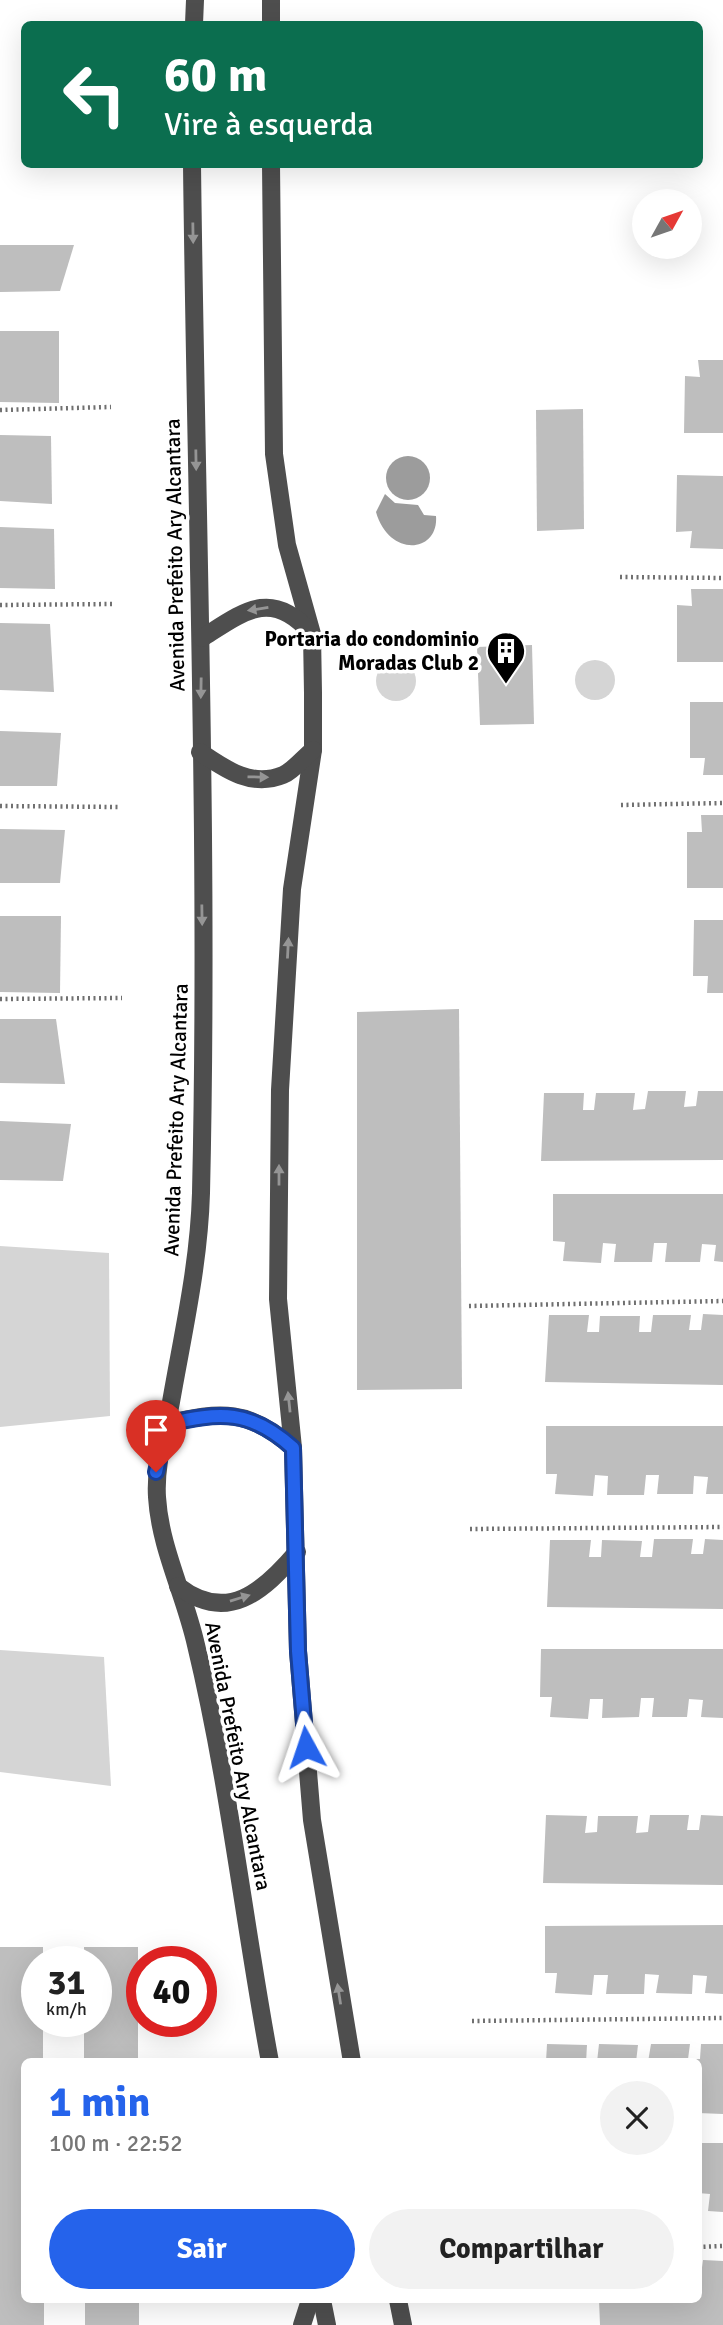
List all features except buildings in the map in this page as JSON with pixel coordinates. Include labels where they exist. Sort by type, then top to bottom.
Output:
[{"type":"street","points":[[194,21],[195,0]]},
{"type":"street","points":[[271,0],[271,21]]},
{"type":"street","name":"Avenida Prefeito Ary Alcantara","points":[[192,168],[196,483],[202,638],[200,752],[204,1045],[200,1243],[156,1472],[157,1503],[163,1538],[201,1668],[269,2058]]},
{"type":"street","points":[[271,168],[274,454],[287,545],[312,634],[313,750],[292,889],[280,1090],[278,1298],[293,1448],[298,1552],[298,1651],[312,1820],[351,2058]]},
{"type":"street","points":[[202,638],[253,608],[277,607],[297,618],[312,634]]},
{"type":"street","points":[[200,752],[231,772],[255,780],[284,775],[313,750]]},
{"type":"street","points":[[167,1424],[203,1415],[251,1419],[274,1430],[293,1448]]},
{"type":"street","points":[[177,1586],[194,1598],[215,1603],[238,1601],[261,1590],[298,1552]]},
{"type":"street","points":[[302,2325],[309,2303]]},
{"type":"street","points":[[322,2303],[327,2325]]},
{"type":"street","points":[[399,2303],[403,2325]]},
{"type":"path","points":[[0,410],[111,407]]},
{"type":"path","points":[[620,577],[723,578]]},
{"type":"path","points":[[0,605],[114,604]]},
{"type":"path","points":[[621,805],[723,803]]},
{"type":"path","points":[[0,806],[118,807]]},
{"type":"path","points":[[0,999],[121,998]]},
{"type":"path","points":[[469,1306],[723,1301]]},
{"type":"path","points":[[470,1529],[723,1527]]},
{"type":"path","points":[[472,2021],[723,2018]]},
{"type":"path","points":[[702,2247],[723,2246]]},
{"type":"shaded area","points":[[408,456],[423,463],[430,478],[423,493],[408,500],[393,493],[386,478],[393,463]]},
{"type":"shaded area","points":[[385,494],[395,503],[418,505],[424,515],[436,516],[435,528],[430,537],[422,543],[412,545],[391,537],[382,527],[376,512]]},
{"type":"shaded area","points":[[595,660],[603,661],[609,666],[614,672],[614,688],[609,694],[603,699],[595,700],[587,699],[581,694],[576,688],[575,680],[576,672],[581,666],[587,661]]},
{"type":"shaded area","points":[[396,661],[404,662],[410,667],[415,673],[415,689],[410,695],[404,700],[396,701],[388,700],[382,695],[377,689],[376,681],[377,673],[382,667],[388,662]]},
{"type":"shaded area","points":[[0,1246],[109,1253],[110,1416],[0,1427]]},
{"type":"shaded area","points":[[0,1650],[104,1657],[111,1786],[0,1772]]},
{"type":"place","name":"Portaria do condominio Moradas Club 2","points":[[506,685]]},
{"type":"route","points":[[156,1472],[167,1424],[203,1415],[251,1419],[274,1430],[293,1448],[298,1552],[298,1651],[306,1747]]}]
